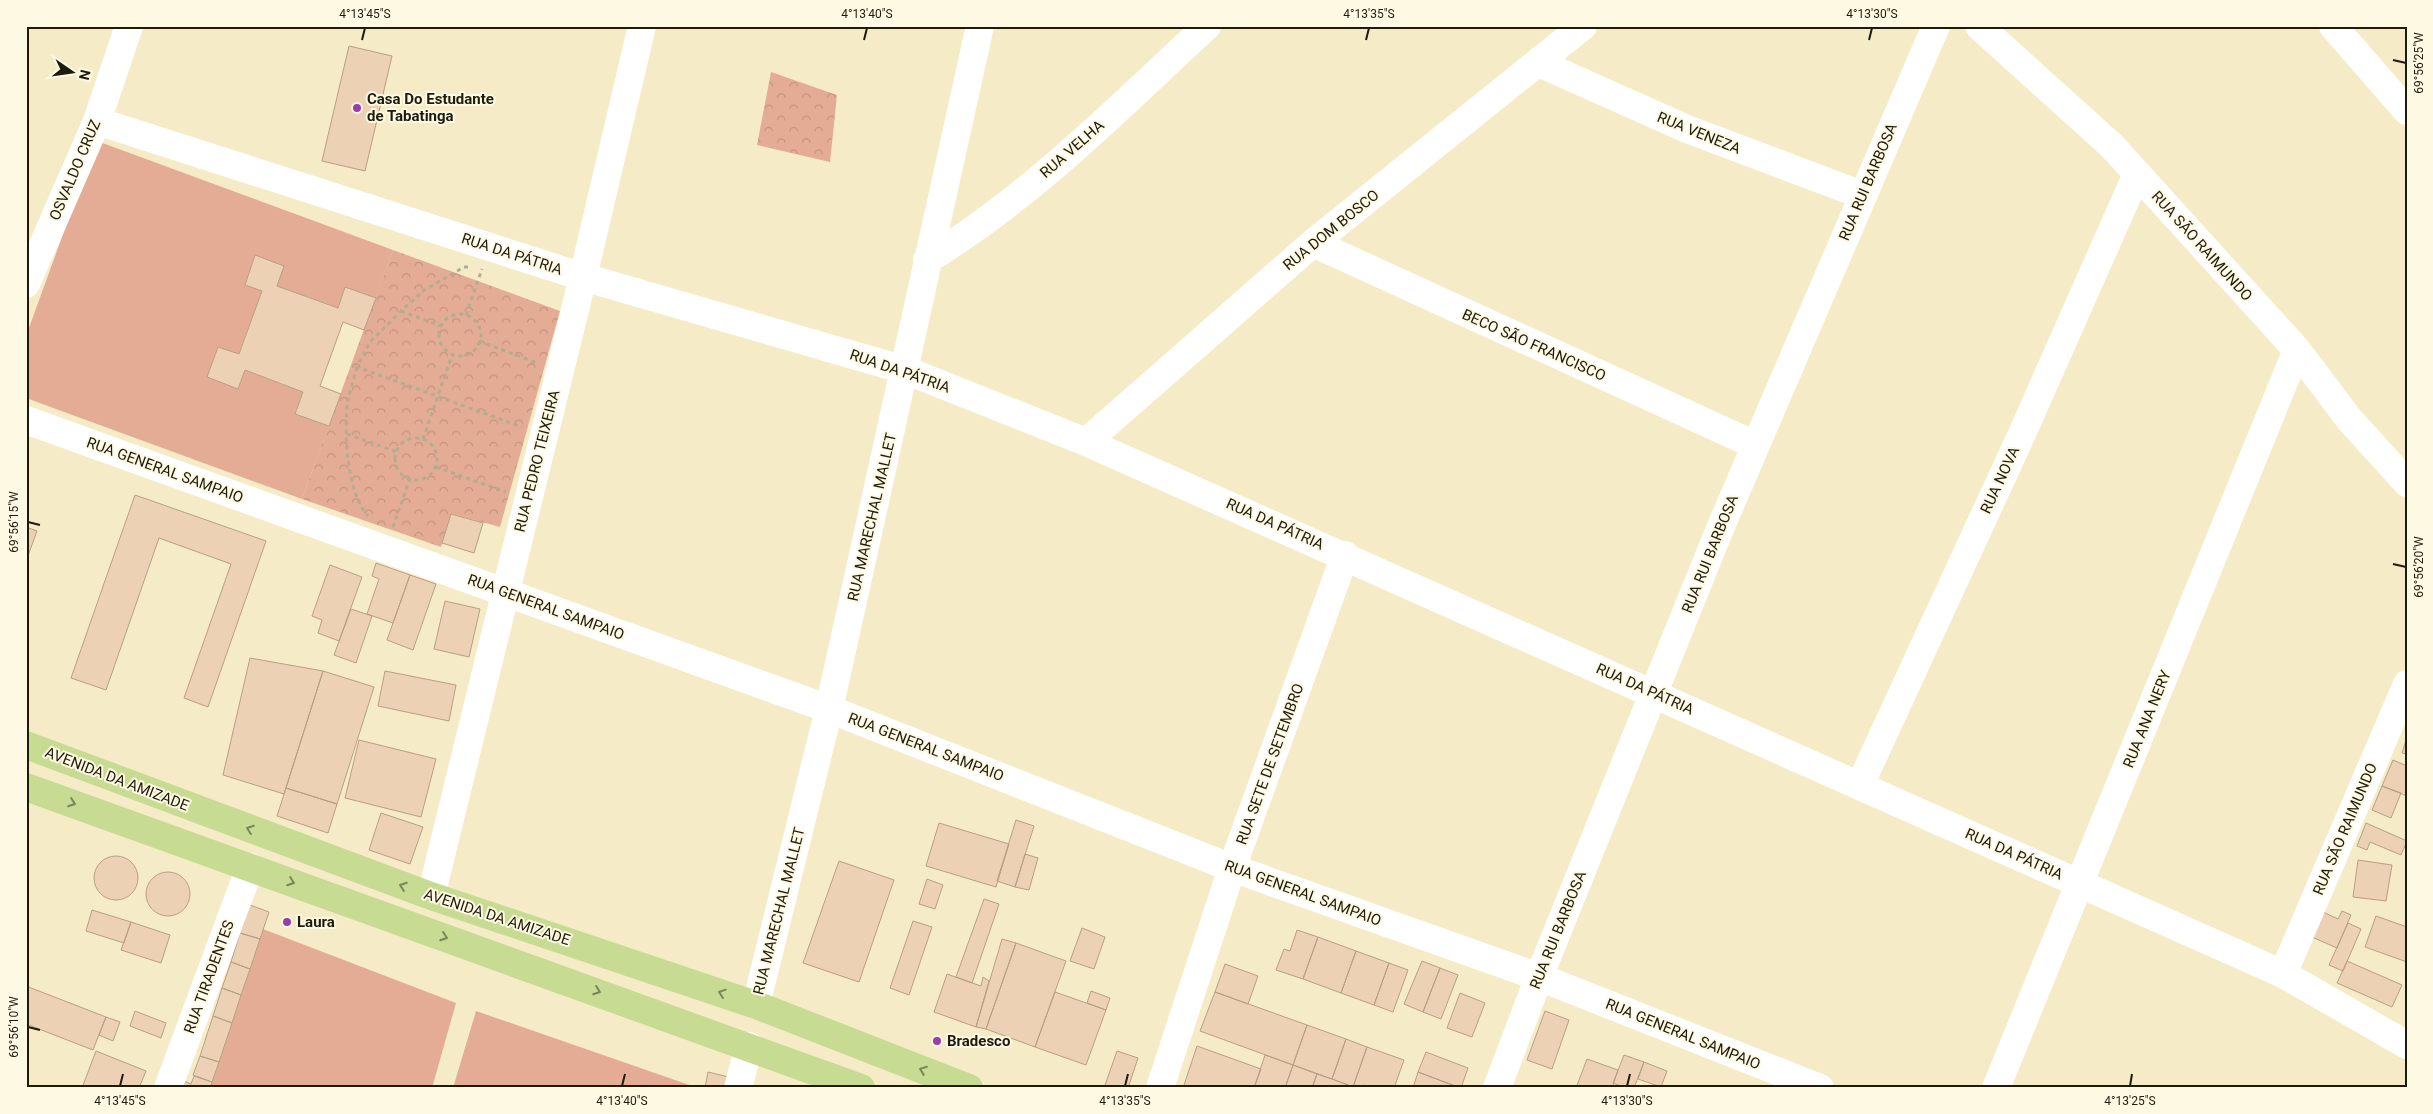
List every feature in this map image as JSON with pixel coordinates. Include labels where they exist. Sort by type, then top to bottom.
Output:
[{"type":"main road","name":"AVENIDA DA AMIZADE","points":[[26,745],[430,896],[756,1005],[967,1087]]},
{"type":"main road","points":[[119,820],[127,783]]},
{"type":"main road","points":[[26,787],[627,1002],[861,1088]]},
{"type":"main road","points":[[627,1002],[630,962]]},
{"type":"street","name":"OSVALDO CRUZ","points":[[26,284],[96,121],[129,26]]},
{"type":"street","name":"RUA PEDRO TEIXEIRA","points":[[430,896],[560,372],[642,26]]},
{"type":"street","name":"RUA MARECHAL MALLET","points":[[756,1005],[829,709],[980,26]]},
{"type":"street","name":"RUA VELHA","points":[[927,260],[964,238],[1004,208],[1071,151],[1207,26]]},
{"type":"street","name":"RUA DOM BOSCO","points":[[1086,442],[1313,243],[1583,26]]},
{"type":"street","name":"RUA RUI BARBOSA","points":[[1497,1088],[1539,977],[1755,445],[1936,26]]},
{"type":"street","name":"RUA SÃO RAIMUNDO","points":[[1979,26],[2112,146],[2297,350],[2349,419],[2407,483]]},
{"type":"street","points":[[2333,26],[2407,111]]},
{"type":"street","name":"RUA VENEZA","points":[[1539,63],[1687,130],[1862,195]]},
{"type":"street","name":"RUA DA PÁTRIA","points":[[96,121],[583,277],[905,370],[1086,442],[1654,692],[2283,974],[2407,1045]]},
{"type":"street","name":"RUA NOVA","points":[[1860,785],[2021,436],[2137,174]]},
{"type":"street","name":"BECO SÃO FRANCISCO","points":[[1313,243],[1755,445]]},
{"type":"street","name":"RUA ANA NERY","points":[[1996,1088],[2297,350]]},
{"type":"street","name":"RUA GENERAL SAMPAIO","points":[[26,420],[829,709],[1232,868],[1539,977],[1820,1088]]},
{"type":"street","name":"RUA SETE DE SETEMBRO","points":[[1160,1088],[1232,868],[1345,555]]},
{"type":"street","name":"RUA SÃO RAIMUNDO","points":[[2283,974],[2407,684]]},
{"type":"street","name":"RUA TIRADENTES","points":[[168,1088],[250,867]]},
{"type":"street","points":[[738,1088],[749,1046]]},
{"type":"path","points":[[372,519],[360,506],[350,465],[347,434],[348,401],[357,367],[370,342],[422,291],[464,267],[483,266],[466,315]]},
{"type":"path","points":[[401,311],[441,326]]},
{"type":"path","points":[[466,315],[475,321],[480,328],[479,341],[473,352],[466,355],[452,355],[445,350],[440,344],[441,326],[451,316],[466,315]]},
{"type":"path","points":[[479,341],[560,372]]},
{"type":"path","points":[[423,439],[452,355]]},
{"type":"path","points":[[357,367],[543,435]]},
{"type":"path","points":[[347,434],[397,452]]},
{"type":"path","points":[[423,439],[432,444],[436,452],[436,467],[430,475],[423,479],[410,478],[397,467],[397,452],[401,444],[408,440],[423,439]]},
{"type":"path","points":[[436,467],[527,500]]},
{"type":"path","points":[[384,526],[392,529],[410,478]]},
{"type":"green space","points":[[771,72],[837,95],[830,162],[757,145]]},
{"type":"green space","points":[[97,141],[393,250],[376,298],[345,288],[338,308],[277,286],[255,256],[245,284],[262,291],[239,354],[218,347],[207,377],[238,389],[245,370],[303,392],[295,414],[329,426],[302,499],[26,398],[26,336]]},
{"type":"green space","points":[[393,250],[560,311],[500,527],[452,514],[441,547],[302,499]]},
{"type":"green space","points":[[263,929],[456,1003],[432,1088],[210,1088]]},
{"type":"green space","points":[[476,1011],[698,1088],[453,1088]]},
{"type":"building","name":"Casa Do Estudante de Tabatinga","points":[[349,46],[392,56],[365,171],[322,161]]},
{"type":"building","points":[[255,255],[284,266],[277,286],[338,308],[345,287],[376,298],[364,330],[343,322],[320,386],[341,394],[329,426],[295,414],[303,392],[245,370],[238,389],[207,377],[218,347],[239,354],[262,291],[245,285]]},
{"type":"building","points":[[135,495],[266,541],[208,707],[184,698],[231,564],[159,538],[106,690],[71,678]]},
{"type":"building","points":[[451,514],[483,523],[474,553],[442,543]]},
{"type":"building","points":[[26,527],[37,531],[26,561]]},
{"type":"building","points":[[376,563],[410,575],[393,623],[367,614],[379,579],[372,576]]},
{"type":"building","points":[[330,565],[362,577],[339,641],[318,633],[322,620],[312,616]]},
{"type":"building","points":[[410,575],[436,584],[413,650],[387,640]]},
{"type":"building","points":[[445,601],[480,609],[469,657],[434,649]]},
{"type":"building","points":[[351,609],[372,616],[356,663],[334,655]]},
{"type":"building","points":[[250,658],[323,671],[284,794],[223,775]]},
{"type":"building","points":[[323,671],[374,687],[337,804],[286,788]]},
{"type":"building","points":[[385,671],[456,685],[449,721],[378,706]]},
{"type":"building","points":[[2407,737],[2407,754],[2402,753]]},
{"type":"building","points":[[359,740],[436,759],[421,817],[345,798]]},
{"type":"building","points":[[2393,760],[2407,766],[2407,796],[2382,786]]},
{"type":"building","points":[[2382,786],[2401,793],[2391,818],[2372,810]]},
{"type":"building","points":[[286,788],[337,804],[328,833],[277,816]]},
{"type":"building","points":[[381,813],[423,827],[410,864],[369,850]]},
{"type":"building","points":[[1016,820],[1034,826],[1015,887],[997,881]]},
{"type":"building","points":[[939,823],[1009,844],[996,887],[926,866]]},
{"type":"building","points":[[2366,823],[2407,841],[2401,855],[2370,842],[2367,850],[2357,846]]},
{"type":"building","points":[[1025,854],[1038,858],[1029,890],[1015,887]]},
{"type":"building","points":[[116,856],[128,860],[134,866],[138,878],[134,890],[128,896],[116,900],[104,896],[98,890],[94,878],[98,866],[104,860]]},
{"type":"building","points":[[2358,860],[2392,865],[2386,901],[2353,897]]},
{"type":"building","points":[[839,861],[894,880],[859,982],[803,963]]},
{"type":"building","points":[[168,872],[180,876],[186,882],[190,894],[186,906],[180,912],[168,916],[156,912],[150,906],[146,894],[150,882],[156,876]]},
{"type":"building","points":[[927,879],[943,885],[935,909],[919,904]]},
{"type":"building","points":[[984,899],[999,904],[972,983],[956,977]]},
{"type":"building","points":[[250,905],[269,912],[260,939],[240,933]]},
{"type":"building","points":[[92,910],[131,922],[124,943],[86,931]]},
{"type":"building","points":[[2342,911],[2351,915],[2337,948],[2312,937],[2323,912],[2338,919]]},
{"type":"building","points":[[2376,916],[2407,927],[2407,962],[2365,947]]},
{"type":"building","points":[[913,921],[932,927],[909,995],[890,988]]},
{"type":"building","points":[[131,922],[170,935],[161,963],[121,950]]},
{"type":"building","points":[[2348,923],[2361,929],[2343,971],[2329,965]]},
{"type":"building","points":[[1082,928],[1105,937],[1094,969],[1070,961]]},
{"type":"building","points":[[1297,930],[1318,937],[1303,979],[1276,970],[1284,949],[1290,951]]},
{"type":"building","points":[[240,933],[260,939],[250,969],[231,962]]},
{"type":"building","points":[[1318,937],[1356,951],[1341,993],[1303,979]]},
{"type":"building","points":[[1002,939],[1016,943],[986,1029],[976,1027]]},
{"type":"building","points":[[1016,943],[1066,961],[1035,1047],[986,1029]]},
{"type":"building","points":[[1356,951],[1389,963],[1374,1005],[1341,993]]},
{"type":"building","points":[[1422,961],[1440,968],[1423,1012],[1404,1004]]},
{"type":"building","points":[[2347,961],[2402,985],[2392,1007],[2337,983]]},
{"type":"building","points":[[231,962],[250,969],[241,995],[222,988]]},
{"type":"building","points":[[1389,963],[1408,970],[1393,1012],[1374,1005]]},
{"type":"building","points":[[1225,964],[1258,976],[1248,1004],[1215,992]]},
{"type":"building","points":[[1440,968],[1458,975],[1441,1019],[1423,1012]]},
{"type":"building","points":[[947,974],[981,986],[983,977],[989,981],[976,1027],[934,1012]]},
{"type":"building","points":[[26,986],[106,1017],[93,1050],[26,1024]]},
{"type":"building","points":[[222,988],[241,995],[232,1023],[213,1016]]},
{"type":"building","points":[[1091,991],[1110,998],[1106,1010],[1087,1003]]},
{"type":"building","points":[[1055,992],[1106,1010],[1086,1065],[1035,1047]]},
{"type":"building","points":[[1215,992],[1307,1025],[1293,1065],[1200,1031]]},
{"type":"building","points":[[1460,993],[1485,1003],[1472,1037],[1447,1028]]},
{"type":"building","points":[[135,1011],[166,1023],[161,1038],[130,1026]]},
{"type":"building","points":[[1545,1011],[1569,1020],[1552,1069],[1527,1060]]},
{"type":"building","points":[[213,1016],[232,1023],[219,1062],[200,1056]]},
{"type":"building","points":[[106,1017],[120,1022],[113,1041],[99,1035]]},
{"type":"building","points":[[1307,1025],[1346,1039],[1332,1079],[1293,1065]]},
{"type":"building","points":[[1346,1039],[1367,1047],[1353,1087],[1332,1079]]},
{"type":"building","points":[[1197,1046],[1261,1069],[1254,1088],[1183,1088]]},
{"type":"building","points":[[1367,1047],[1404,1060],[1394,1088],[1370,1088],[1363,1085],[1362,1088],[1353,1087]]},
{"type":"building","points":[[96,1051],[146,1071],[139,1088],[82,1088]]},
{"type":"building","points":[[1117,1051],[1138,1058],[1128,1088],[1104,1088]]},
{"type":"building","points":[[1426,1052],[1468,1068],[1461,1088],[1418,1072]]},
{"type":"building","points":[[1265,1055],[1293,1065],[1285,1088],[1254,1088]]},
{"type":"building","points":[[1624,1055],[1644,1062],[1634,1088],[1626,1088],[1613,1083]]},
{"type":"building","points":[[200,1056],[219,1062],[212,1082],[193,1075]]},
{"type":"building","points":[[1587,1059],[1618,1070],[1612,1088],[1576,1088]]},
{"type":"building","points":[[1644,1062],[1667,1071],[1661,1087],[1638,1079]]},
{"type":"building","points":[[1293,1065],[1317,1074],[1312,1088],[1285,1088]]},
{"type":"building","points":[[708,1072],[729,1077],[726,1088],[705,1088]]},
{"type":"building","points":[[1418,1072],[1460,1088],[1413,1088]]},
{"type":"building","points":[[1317,1074],[1332,1079],[1356,1088],[1312,1088]]},
{"type":"building","points":[[194,1076],[212,1082],[210,1088],[182,1088],[184,1081],[191,1084]]},
{"type":"place","name":"Casa Do Estudante de Tabatinga","points":[[357,108]]},
{"type":"place","name":"Laura","points":[[287,922]]},
{"type":"place","name":"Bradesco","points":[[937,1041]]}]
